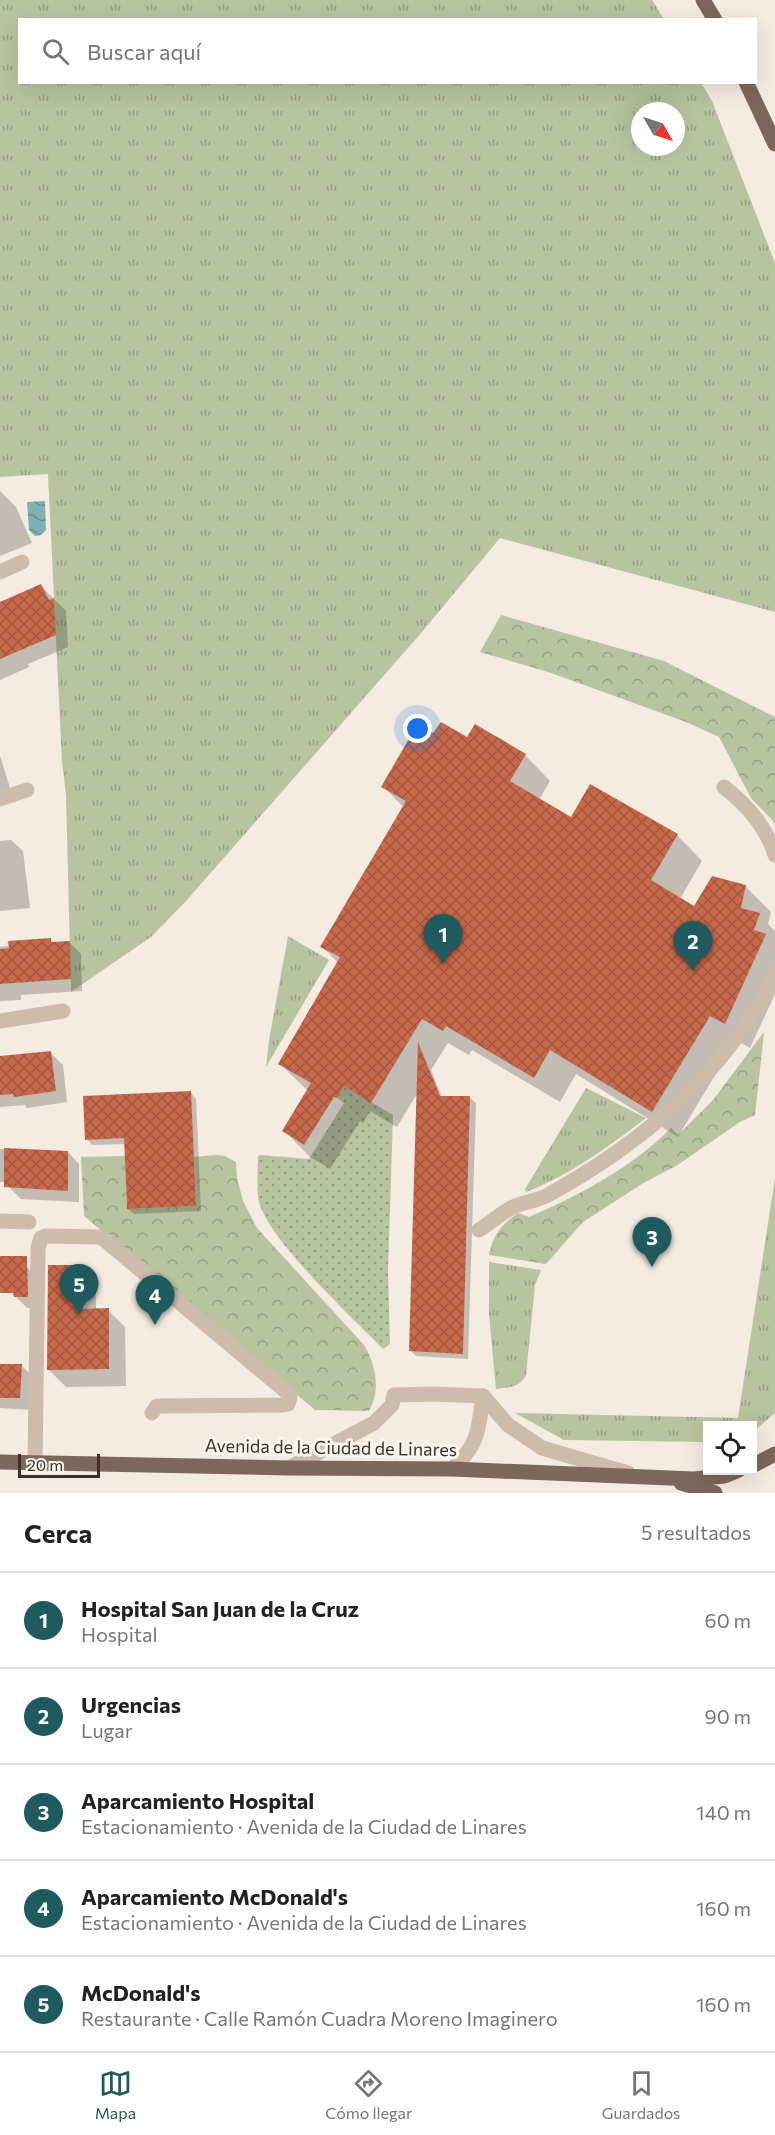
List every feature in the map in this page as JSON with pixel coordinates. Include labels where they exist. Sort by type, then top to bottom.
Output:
[{"type":"main road","points":[[703,0],[714,18]]},
{"type":"main road","points":[[747,84],[775,144]]},
{"type":"main road","points":[[757,1464],[775,1454]]},
{"type":"main road","name":"Avenida de la Ciudad de Linares","points":[[0,1462],[452,1469],[694,1479],[726,1475]]},
{"type":"main road","name":"Avenida de la Ciudad de Linares","points":[[661,1478],[715,1493]]},
{"type":"street","points":[[0,572],[22,562]]},
{"type":"street","points":[[724,787],[744,803],[761,825],[775,855]]},
{"type":"street","points":[[0,799],[27,790]]},
{"type":"street","points":[[479,1230],[513,1207],[545,1197],[587,1172],[659,1122],[734,1042],[764,995],[775,970]]},
{"type":"street","points":[[0,1021],[63,1011]]},
{"type":"street","points":[[0,1221],[28,1222]]},
{"type":"street","points":[[34,1463],[38,1248],[41,1239],[45,1236],[101,1237],[290,1394],[288,1404],[283,1405],[157,1406],[152,1413]]},
{"type":"street","points":[[289,1468],[374,1423],[392,1405],[394,1395],[433,1394],[483,1396],[508,1425],[542,1448],[637,1476]]},
{"type":"street","points":[[452,1469],[468,1454],[478,1432],[483,1396]]},
{"type":"green space","points":[[0,0],[652,0],[663,18],[18,18],[18,84],[702,84],[712,101],[775,263],[775,612],[500,538],[422,632],[186,901],[151,937],[71,992],[66,795],[62,762],[48,474],[0,477]]},
{"type":"green space","points":[[501,615],[664,661],[775,717],[775,825],[751,798],[719,737],[686,722],[551,673],[480,652]]},
{"type":"green space","points":[[288,936],[329,960],[266,1067],[269,1040]]},
{"type":"green space","points":[[764,1032],[755,1115],[740,1122],[676,1166],[645,1182],[583,1222],[546,1264],[489,1255],[499,1231],[518,1213],[529,1217],[586,1190],[639,1156],[671,1128],[678,1135],[713,1100]]},
{"type":"green space","points":[[344,1086],[393,1115],[388,1271],[390,1344],[383,1349],[295,1258],[266,1218],[258,1197],[258,1156],[309,1159],[344,1103],[337,1098]]},
{"type":"green space","points":[[586,1088],[646,1118],[573,1169],[526,1192],[525,1189]]},
{"type":"green space","points":[[125,1156],[127,1209],[196,1206],[194,1157],[225,1156],[236,1162],[237,1178],[243,1201],[257,1228],[364,1345],[372,1361],[376,1378],[375,1395],[369,1411],[315,1410],[84,1216],[81,1157]]},
{"type":"green space","points":[[775,1178],[775,1413],[757,1429],[757,1421],[703,1421],[703,1442],[564,1440],[515,1413],[738,1418]]},
{"type":"green space","points":[[489,1262],[541,1270],[535,1285],[526,1375],[517,1385],[496,1389],[489,1315]]},
{"type":"water","points":[[45,501],[46,530],[41,535],[35,536],[29,530],[27,502]]},
{"type":"building","points":[[41,584],[49,600],[54,598],[56,635],[0,659],[0,602]]},
{"type":"building","points":[[441,722],[467,737],[475,724],[526,754],[510,781],[571,817],[590,784],[678,834],[651,880],[694,906],[712,876],[746,885],[741,908],[760,913],[754,930],[766,934],[725,1024],[710,1016],[652,1112],[550,1050],[534,1078],[446,1026],[443,1031],[422,1019],[371,1103],[344,1086],[337,1098],[334,1097],[304,1145],[282,1131],[311,1083],[278,1064],[340,957],[320,947],[406,801],[381,787],[417,725],[433,733]]},
{"type":"building","points":[[51,938],[51,942],[70,941],[71,979],[0,984],[0,949],[9,948],[8,941]]},
{"type":"building","points":[[418,1042],[440,1096],[470,1096],[463,1354],[409,1351]]},
{"type":"building","points":[[51,1051],[56,1091],[14,1097],[13,1094],[0,1095],[0,1056]]},
{"type":"building","points":[[191,1091],[196,1206],[127,1209],[124,1138],[85,1140],[83,1096]]},
{"type":"building","points":[[4,1148],[68,1151],[68,1191],[4,1187]]},
{"type":"building","points":[[0,1256],[27,1256],[28,1297],[14,1297],[13,1293],[0,1293]]},
{"type":"building","points":[[48,1265],[79,1265],[80,1309],[109,1308],[109,1369],[47,1370]]},
{"type":"building","points":[[0,1364],[22,1364],[20,1398],[0,1398]]},
{"type":"place","name":"Hospital San Juan de la Cruz","points":[[443,964]]},
{"type":"place","name":"Urgencias","points":[[693,971]]},
{"type":"place","name":"Aparcamiento Hospital","points":[[652,1267]]},
{"type":"place","name":"McDonald's","points":[[79,1314]]},
{"type":"place","name":"Aparcamiento McDonald's","points":[[155,1325]]}]
